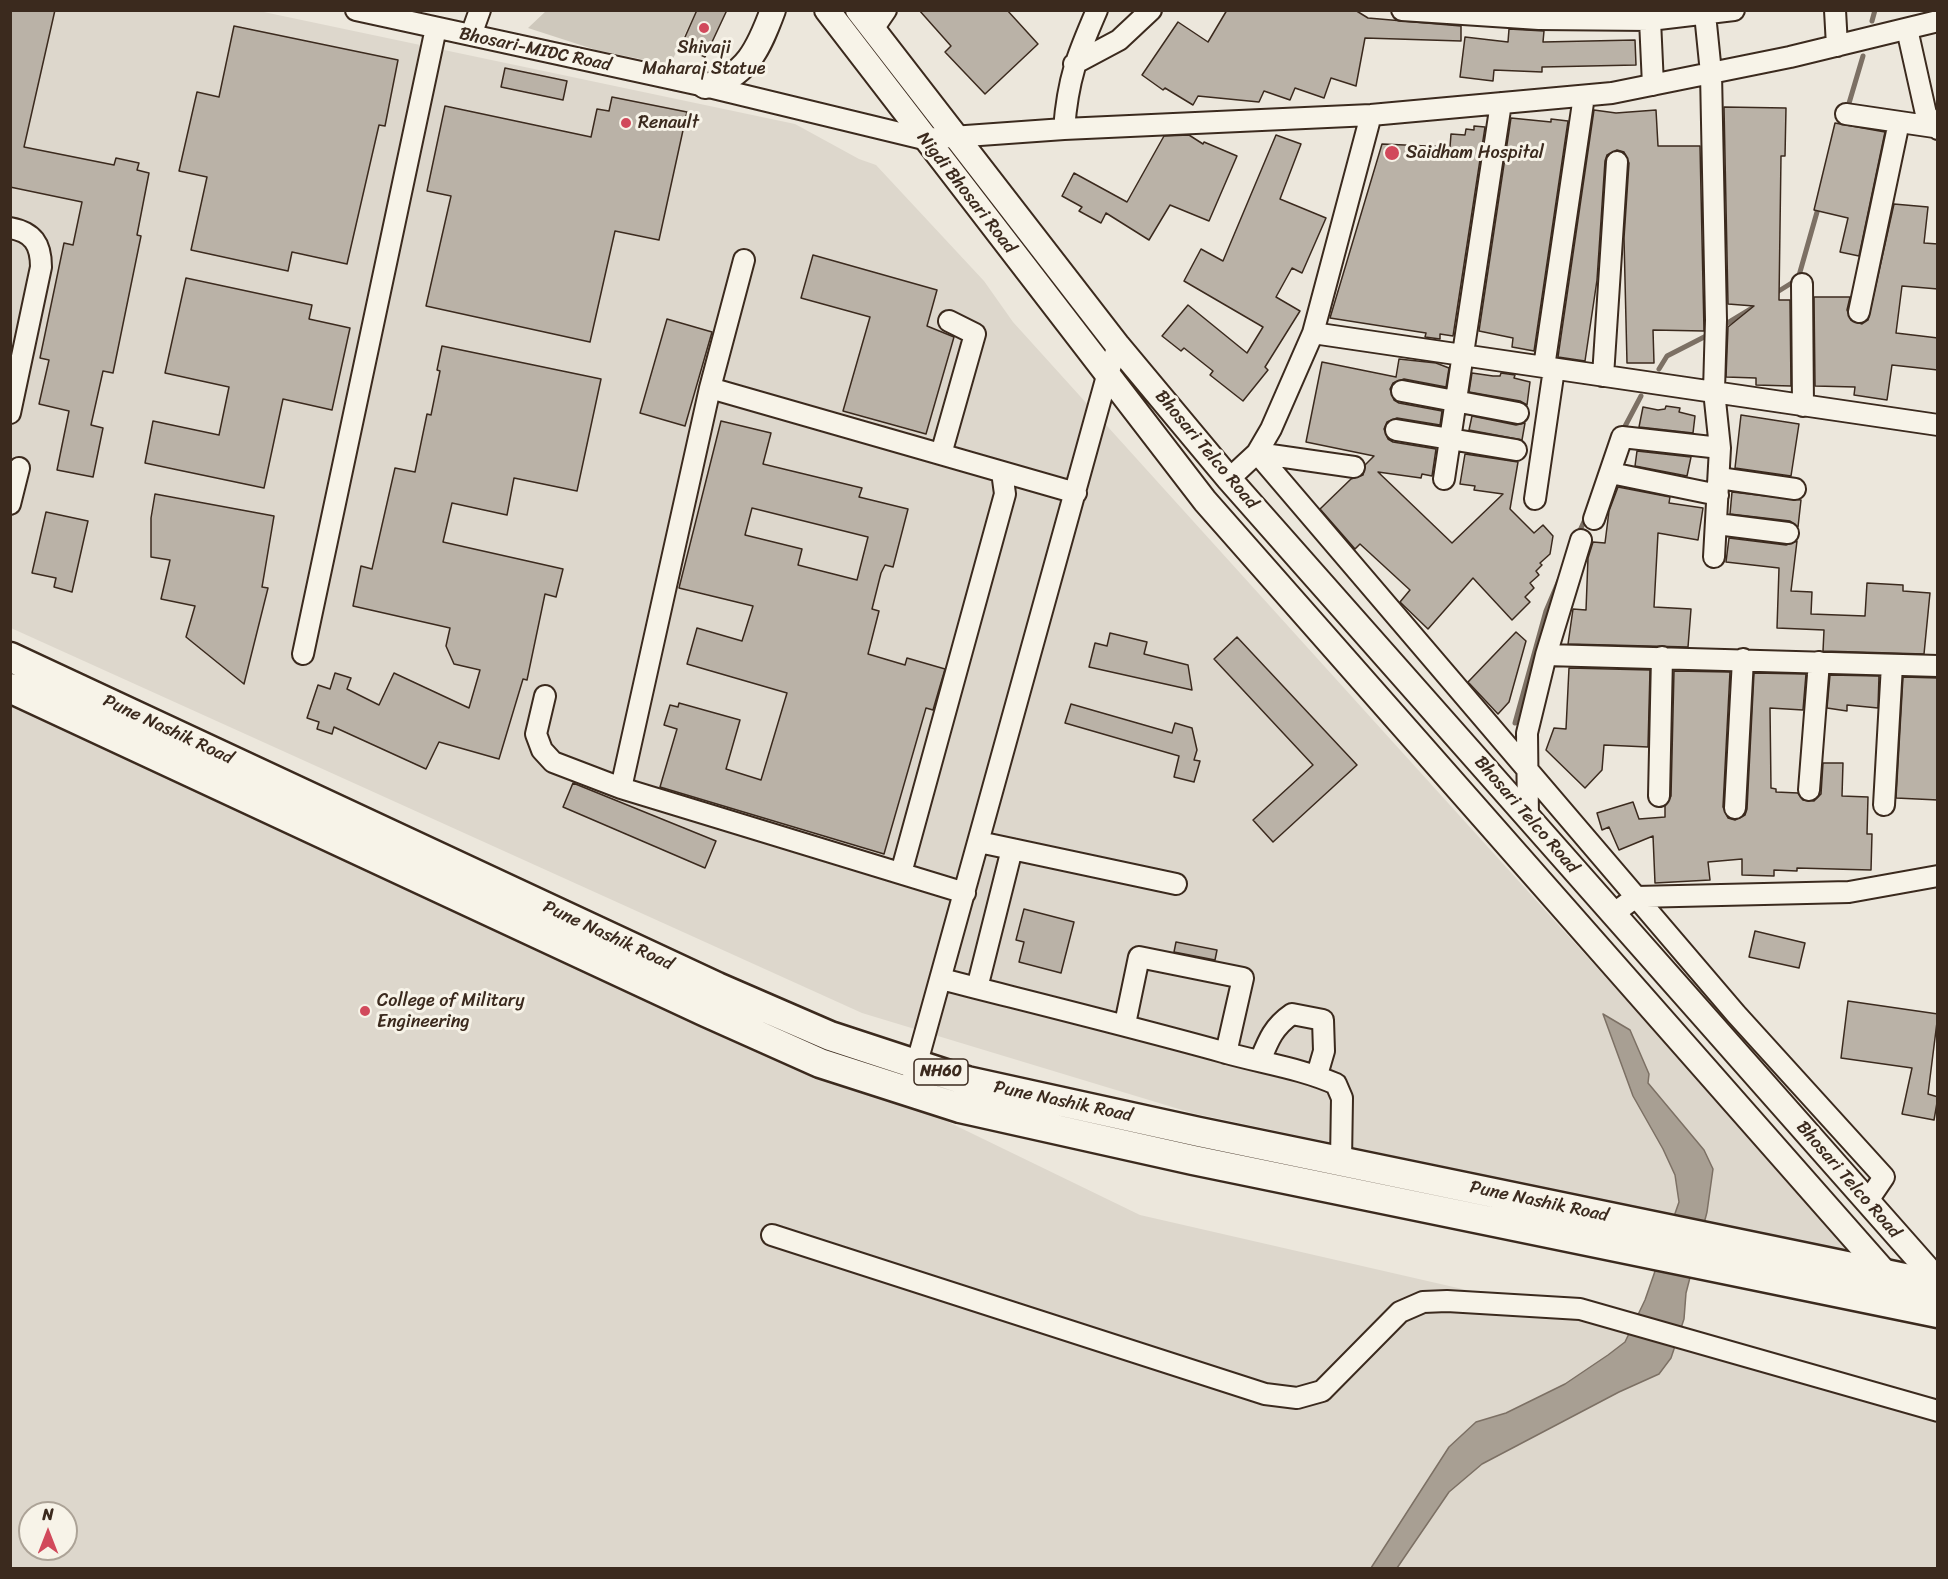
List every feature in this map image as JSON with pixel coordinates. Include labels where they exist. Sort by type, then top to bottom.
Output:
[{"type":"highway","name":"Pune Nashik Road","points":[[10,657],[717,987],[830,1036],[967,1081],[1341,1161],[1938,1283]]},
{"type":"highway","name":"Pune Nashik Road","points":[[10,688],[706,1012],[820,1063],[909,1092],[960,1108],[1193,1160],[1938,1313]]},
{"type":"main road","points":[[705,86],[723,82],[741,69],[762,38],[773,10]]},
{"type":"main road","name":"Nigdi Bhosari Road","points":[[827,10],[1107,376]]},
{"type":"main road","name":"Nigdi Bhosari Road","points":[[858,10],[880,20],[956,137],[1118,346]]},
{"type":"main road","name":"Bhosari Telco Road","points":[[1118,346],[1229,479],[1938,1283]]},
{"type":"main road","name":"Bhosari Telco Road","points":[[1107,376],[1213,510],[1886,1274]]},
{"type":"street","name":"Bhosari-MIDC Road","points":[[356,10],[414,17],[436,28],[705,86],[924,139],[1064,129],[1371,115],[1584,96],[1711,73],[1907,30],[1938,21]]},
{"type":"street","points":[[471,36],[480,10]]},
{"type":"street","points":[[1064,129],[1067,91],[1074,64],[1097,10]]},
{"type":"street","points":[[1074,64],[1119,40],[1151,10]]},
{"type":"street","points":[[1402,10],[1556,15],[1650,21],[1734,10]]},
{"type":"street","points":[[1835,10],[1837,46]]},
{"type":"street","points":[[1705,14],[1711,73],[1716,320],[1714,392],[1720,448],[1714,557]]},
{"type":"street","points":[[1650,21],[1653,85]]},
{"type":"street","points":[[303,654],[436,28]]},
{"type":"street","points":[[1907,30],[1926,114],[1936,128]]},
{"type":"street","points":[[1535,499],[1549,368],[1584,96]]},
{"type":"street","points":[[1444,479],[1501,103]]},
{"type":"street","points":[[1846,114],[1936,128]]},
{"type":"street","points":[[1229,479],[1257,453],[1271,429],[1314,333],[1371,115]]},
{"type":"street","points":[[1859,312],[1899,122]]},
{"type":"street","points":[[1603,376],[1617,162]]},
{"type":"street","points":[[10,228],[21,230],[35,239],[41,252],[41,267],[10,413]]},
{"type":"street","points":[[621,788],[710,388],[744,260]]},
{"type":"street","points":[[1802,284],[1803,406]]},
{"type":"street","points":[[941,454],[975,334],[949,321]]},
{"type":"street","points":[[1314,333],[1938,425]]},
{"type":"street","points":[[909,1092],[1107,376],[1118,346]]},
{"type":"street","points":[[710,388],[1076,493]]},
{"type":"street","points":[[1402,392],[1518,413]]},
{"type":"street","points":[[1396,430],[1516,450]]},
{"type":"street","points":[[1594,519],[1622,437],[1720,448]]},
{"type":"street","points":[[1257,453],[1354,467]]},
{"type":"street","points":[[1257,453],[1736,1014],[1884,1177],[1867,1202]]},
{"type":"street","points":[[10,504],[19,468]]},
{"type":"street","points":[[901,873],[1005,494],[1002,472]]},
{"type":"street","points":[[1611,473],[1718,486],[1795,489]]},
{"type":"street","points":[[1717,524],[1788,532]]},
{"type":"street","points":[[1528,818],[1527,733],[1546,655],[1581,540]]},
{"type":"street","points":[[1546,655],[1938,666]]},
{"type":"street","points":[[1659,796],[1662,657]]},
{"type":"street","points":[[1735,808],[1743,659]]},
{"type":"street","points":[[1809,790],[1819,662]]},
{"type":"street","points":[[1884,805],[1892,665]]},
{"type":"street","points":[[545,696],[536,734],[542,750],[553,762],[621,788],[965,893]]},
{"type":"street","points":[[979,842],[1176,884]]},
{"type":"street","points":[[977,988],[1012,849]]},
{"type":"street","points":[[1613,914],[1636,897],[1849,892],[1938,876]]},
{"type":"street","points":[[1125,1024],[1139,957],[1243,978],[1226,1053]]},
{"type":"street","points":[[941,979],[1125,1024],[1226,1053],[1317,1075],[1336,1084],[1342,1098],[1341,1161]]},
{"type":"street","points":[[1260,1061],[1270,1033],[1278,1023],[1292,1014],[1323,1020],[1326,1035],[1317,1075]]},
{"type":"street","points":[[772,1235],[1265,1394],[1297,1398],[1322,1391],[1400,1312],[1423,1302],[1447,1301],[1580,1309],[1938,1411]]},
{"type":"shaded area","points":[[11,11],[259,11],[795,124],[859,159],[876,165],[984,281],[1013,322],[1856,1254],[1192,1113],[862,1013],[11,628]]},
{"type":"shaded area","points":[[546,11],[696,11],[670,65],[596,50],[528,28]]},
{"type":"shaded area","name":"College of Military Engineering","points":[[10,697],[299,807],[1140,1215],[1937,1398],[1937,1568],[11,1568]]},
{"type":"shaded area","points":[[1603,1014],[1630,1030],[1649,1074],[1648,1083],[1704,1150],[1713,1169],[1707,1212],[1686,1293],[1684,1319],[1671,1358],[1659,1374],[1619,1392],[1482,1464],[1449,1492],[1397,1568],[1371,1568],[1449,1447],[1476,1422],[1506,1413],[1565,1384],[1608,1355],[1625,1342],[1645,1300],[1679,1202],[1675,1175],[1633,1096]]},
{"type":"building","points":[[10,10],[55,10],[24,147],[114,165],[116,158],[139,163],[137,170],[149,173],[137,235],[141,236],[113,373],[103,371],[91,425],[103,428],[93,477],[57,470],[69,411],[39,404],[49,360],[40,358],[64,243],[73,245],[82,202],[10,187]]},
{"type":"building","name":"Shivaji Maharaj Statue","points":[[697,10],[727,10],[705,57],[681,46]]},
{"type":"building","points":[[919,10],[1007,10],[1038,44],[985,94],[945,52],[951,46]]},
{"type":"building","points":[[1227,10],[1355,10],[1368,18],[1461,26],[1461,41],[1365,38],[1356,86],[1331,78],[1324,98],[1295,88],[1290,100],[1264,91],[1259,102],[1198,96],[1193,105],[1165,88],[1163,90],[1142,75],[1178,22],[1208,42]]},
{"type":"building","points":[[234,26],[398,60],[385,126],[379,125],[347,264],[292,252],[288,271],[191,250],[207,177],[179,171],[197,92],[219,97]]},
{"type":"building","points":[[1509,29],[1544,31],[1543,42],[1635,40],[1636,65],[1542,67],[1542,72],[1494,70],[1493,81],[1460,77],[1465,37],[1508,42]]},
{"type":"building","points":[[505,68],[567,81],[563,100],[501,87]]},
{"type":"building","points":[[612,97],[687,112],[659,240],[615,231],[590,342],[426,306],[451,196],[427,191],[445,106],[591,137],[597,109],[609,111]]},
{"type":"building","points":[[1724,107],[1786,108],[1785,156],[1781,156],[1779,300],[1790,300],[1791,386],[1756,385],[1756,378],[1726,377],[1728,327],[1754,306],[1728,304]]},
{"type":"building","points":[[1594,110],[1616,113],[1656,110],[1658,146],[1700,146],[1704,331],[1653,330],[1654,363],[1627,363],[1624,238],[1629,163],[1624,152],[1617,150],[1607,155],[1605,161],[1597,280],[1585,361],[1558,357]]},
{"type":"building","points":[[1511,118],[1551,122],[1551,119],[1568,121],[1534,351],[1512,347],[1513,338],[1479,331]]},
{"type":"building","points":[[1835,123],[1885,132],[1859,256],[1840,252],[1848,218],[1814,210]]},
{"type":"building","points":[[1474,126],[1485,127],[1453,336],[1440,334],[1440,339],[1425,337],[1426,333],[1330,318],[1382,144],[1450,147],[1451,134],[1465,135],[1466,129],[1474,130]]},
{"type":"building","points":[[1189,135],[1203,144],[1204,142],[1237,156],[1209,221],[1170,205],[1149,240],[1106,213],[1101,223],[1079,211],[1082,207],[1062,196],[1074,173],[1127,202],[1164,136]]},
{"type":"building","points":[[1276,135],[1301,144],[1280,199],[1326,218],[1302,273],[1292,268],[1276,297],[1300,311],[1265,367],[1268,370],[1243,401],[1210,375],[1213,371],[1184,348],[1181,351],[1162,336],[1188,305],[1247,353],[1263,327],[1184,281],[1201,249],[1223,261]]},
{"type":"building","points":[[1894,204],[1928,207],[1924,243],[1938,244],[1938,289],[1902,286],[1896,333],[1938,338],[1938,370],[1892,365],[1887,400],[1854,395],[1855,387],[1815,386],[1814,297],[1850,297],[1847,310],[1851,320],[1862,324],[1868,320]]},
{"type":"building","points":[[813,255],[937,290],[927,326],[954,337],[926,434],[843,411],[870,317],[801,298]]},
{"type":"building","points":[[186,278],[312,305],[309,319],[350,328],[332,410],[283,399],[264,488],[145,463],[153,421],[219,435],[229,387],[165,373]]},
{"type":"building","points":[[667,319],[712,332],[685,426],[640,413]]},
{"type":"building","points":[[442,346],[601,379],[577,491],[514,478],[507,515],[452,503],[443,542],[563,569],[556,597],[545,594],[527,680],[523,679],[499,759],[439,742],[426,769],[334,727],[332,734],[317,729],[319,722],[307,718],[318,685],[330,689],[335,673],[351,678],[347,689],[379,705],[394,673],[469,708],[480,670],[454,664],[446,646],[450,628],[353,606],[361,566],[372,569],[395,468],[415,472],[427,414],[431,415],[440,371],[437,370]]},
{"type":"building","points":[[1399,359],[1436,363],[1449,368],[1446,387],[1404,379],[1393,383],[1390,389],[1394,400],[1399,403],[1442,411],[1440,425],[1397,418],[1387,422],[1384,429],[1388,439],[1393,442],[1436,449],[1432,476],[1422,474],[1421,478],[1378,472],[1452,543],[1503,494],[1474,490],[1475,486],[1460,484],[1465,454],[1518,462],[1510,509],[1534,533],[1543,525],[1553,536],[1550,554],[1540,563],[1542,565],[1536,571],[1539,575],[1530,583],[1534,588],[1525,597],[1530,602],[1512,620],[1473,578],[1428,629],[1400,602],[1410,590],[1360,544],[1355,549],[1320,509],[1351,479],[1363,475],[1365,465],[1374,456],[1306,442],[1322,362],[1396,377]]},
{"type":"building","points":[[1472,373],[1493,376],[1500,376],[1501,373],[1515,375],[1514,378],[1530,382],[1527,405],[1520,401],[1469,392]]},
{"type":"building","points":[[1666,406],[1680,408],[1679,412],[1695,416],[1693,433],[1639,427],[1643,407],[1658,410],[1665,409]]},
{"type":"building","points":[[1741,415],[1799,424],[1791,476],[1735,468]]},
{"type":"building","points":[[1472,416],[1516,425],[1525,423],[1522,440],[1469,430]]},
{"type":"building","points":[[721,421],[771,433],[763,464],[862,488],[859,497],[908,509],[893,567],[885,565],[881,573],[872,609],[879,611],[868,654],[905,665],[907,658],[945,669],[933,710],[926,708],[884,854],[660,787],[677,729],[664,725],[670,705],[678,707],[679,703],[740,720],[726,769],[761,780],[787,693],[687,664],[697,628],[742,641],[753,606],[679,588]],"holes":[[[752,508],[868,537],[857,580],[798,565],[802,549],[745,535]]]},
{"type":"building","points":[[1637,451],[1691,457],[1687,476],[1635,466]]},
{"type":"building","points":[[1618,487],[1670,497],[1669,503],[1703,508],[1698,540],[1658,533],[1654,607],[1691,609],[1688,647],[1568,644],[1573,609],[1586,610],[1588,558],[1593,542],[1605,543],[1609,511]]},
{"type":"building","points":[[1732,492],[1801,500],[1798,527],[1790,521],[1730,514]]},
{"type":"building","points":[[155,494],[274,516],[262,587],[268,588],[244,684],[186,637],[195,606],[161,599],[170,560],[151,557],[151,518]]},
{"type":"building","points":[[46,512],[88,521],[72,592],[54,587],[56,578],[32,573]]},
{"type":"building","points":[[1729,538],[1786,545],[1797,541],[1791,591],[1812,592],[1811,614],[1865,616],[1867,583],[1903,585],[1903,591],[1930,593],[1924,654],[1823,651],[1824,630],[1777,628],[1779,568],[1726,562]]},
{"type":"building","points":[[1516,632],[1526,641],[1509,702],[1498,714],[1468,682]]},
{"type":"building","points":[[1110,633],[1147,642],[1144,654],[1188,665],[1192,690],[1089,667],[1095,643],[1107,646]]},
{"type":"building","points":[[1237,637],[1357,765],[1273,842],[1253,820],[1313,765],[1214,659]]},
{"type":"building","points":[[1569,668],[1650,670],[1648,747],[1604,745],[1602,770],[1585,788],[1546,750],[1554,728],[1566,729]]},
{"type":"building","points":[[1674,671],[1730,672],[1723,807],[1728,818],[1735,820],[1745,815],[1747,809],[1754,673],[1806,674],[1803,710],[1770,708],[1771,788],[1776,789],[1776,792],[1798,793],[1803,800],[1814,801],[1821,794],[1823,763],[1843,763],[1842,796],[1868,797],[1867,834],[1872,834],[1871,870],[1797,868],[1797,871],[1774,870],[1774,876],[1742,875],[1742,859],[1708,862],[1710,880],[1655,883],[1653,836],[1619,850],[1609,827],[1602,830],[1597,813],[1633,802],[1639,819],[1665,817],[1665,806],[1671,796]]},
{"type":"building","points":[[1830,675],[1879,676],[1878,708],[1847,705],[1847,711],[1827,708]]},
{"type":"building","points":[[1903,677],[1938,678],[1938,800],[1896,798]]},
{"type":"building","points":[[1071,704],[1172,733],[1175,723],[1192,728],[1197,750],[1194,760],[1200,761],[1194,782],[1174,777],[1179,756],[1065,723]]},
{"type":"building","points":[[573,783],[716,841],[705,868],[563,807]]},
{"type":"building","points":[[1024,909],[1074,922],[1061,973],[1019,962],[1024,942],[1016,940]]},
{"type":"building","points":[[1755,931],[1805,943],[1799,968],[1749,957]]},
{"type":"building","points":[[1176,942],[1217,950],[1215,960],[1174,952]]},
{"type":"building","points":[[1848,1001],[1938,1014],[1928,1094],[1938,1097],[1934,1120],[1902,1114],[1912,1068],[1841,1058]]},
{"type":"waterway","points":[[1872,21],[1875,10]]},
{"type":"waterway","points":[[1847,110],[1863,56]]},
{"type":"waterway","points":[[1774,294],[1798,279],[1819,205]]},
{"type":"waterway","points":[[1721,327],[1754,307]]},
{"type":"waterway","points":[[1659,369],[1667,356],[1710,334]]},
{"type":"waterway","points":[[1622,432],[1641,396]]},
{"type":"waterway","points":[[1577,537],[1587,515]]},
{"type":"waterway","points":[[1515,723],[1546,611],[1560,578]]},
{"type":"place","name":"Shivaji Maharaj Statue","points":[[704,28]]},
{"type":"place","name":"Renault","points":[[626,123]]},
{"type":"place","name":"Saidham Hospital","points":[[1392,153]]},
{"type":"place","name":"College of Military Engineering","points":[[365,1011]]}]
